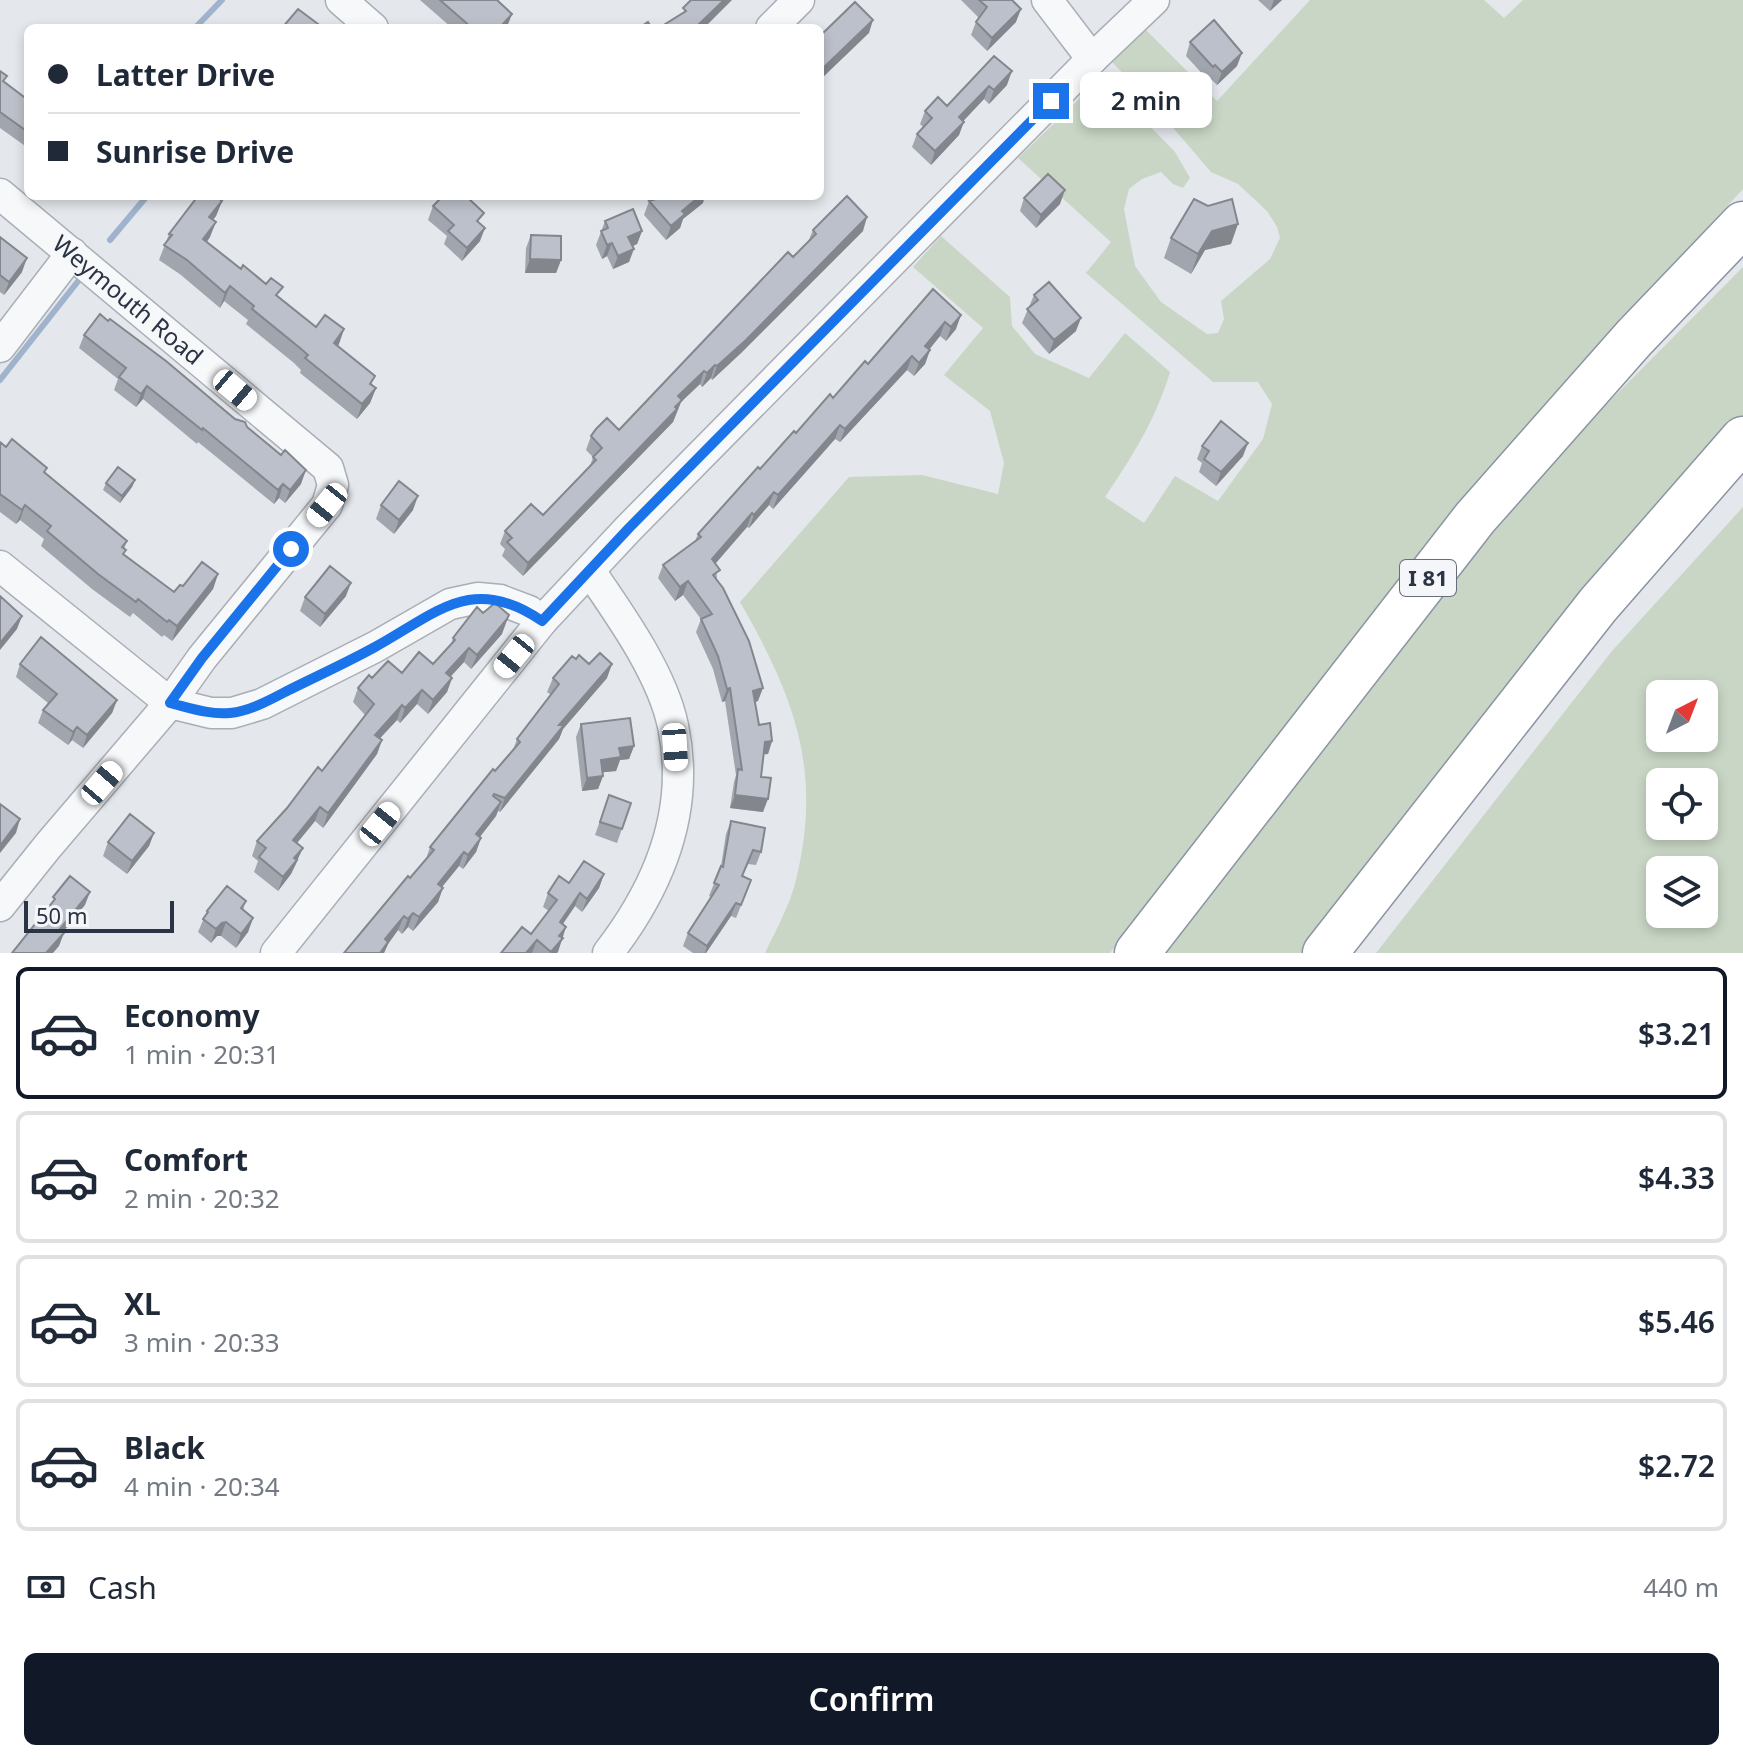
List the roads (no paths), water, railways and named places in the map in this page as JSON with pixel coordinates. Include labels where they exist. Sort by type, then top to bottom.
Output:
[{"type":"highway","name":"I 81","points":[[1137,953],[1475,518],[1634,338],[1743,224]]},
{"type":"highway","points":[[1325,953],[1598,605],[1743,439]]},
{"type":"street","points":[[341,0],[368,24]]},
{"type":"street","points":[[775,24],[799,0]]},
{"type":"street","points":[[1047,0],[1092,59]]},
{"type":"street","points":[[276,953],[542,621],[629,528],[1154,0]]},
{"type":"street","name":"Weymouth Road","points":[[0,194],[328,468],[333,485],[327,505],[202,658],[170,703]]},
{"type":"street","points":[[0,347],[72,253]]},
{"type":"street","points":[[0,566],[170,703],[222,713],[262,704],[375,647],[450,604],[478,598],[500,600],[529,611],[542,621]]},
{"type":"street","points":[[590,571],[633,633],[664,698],[673,726],[677,767],[677,790],[665,857],[639,910],[608,953]]},
{"type":"street","points":[[0,906],[170,703]]},
{"type":"waterway","points":[[199,24],[222,0]]},
{"type":"waterway","points":[[110,240],[144,200]]},
{"type":"waterway","points":[[0,380],[79,280]]}]
